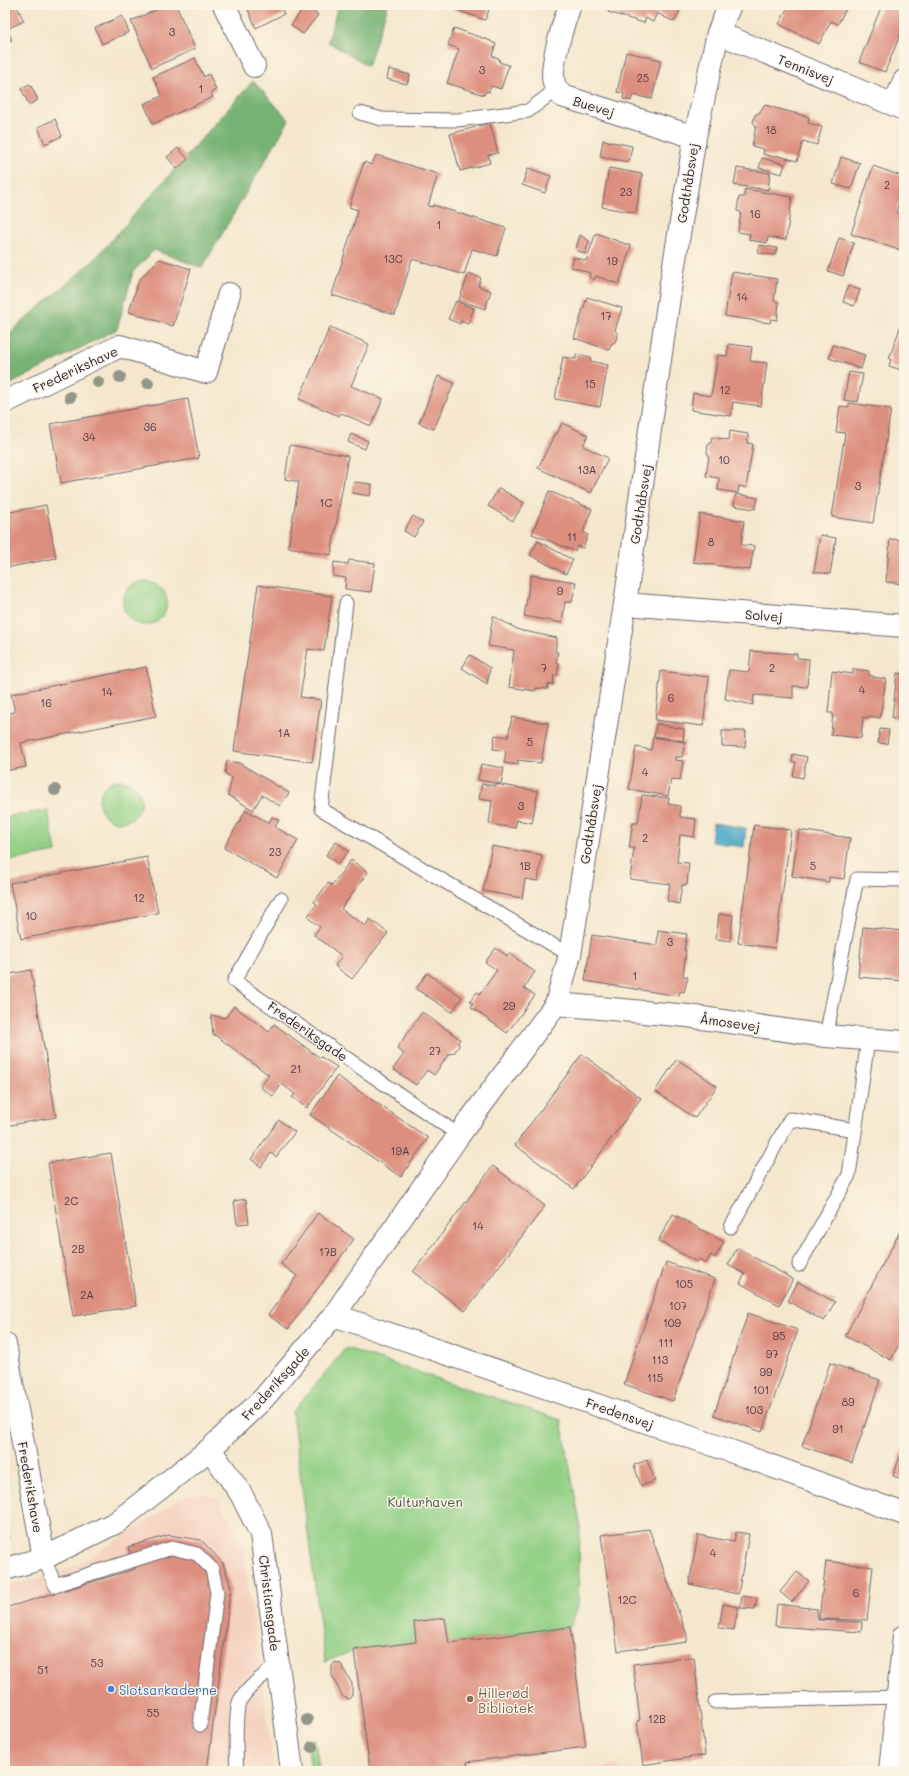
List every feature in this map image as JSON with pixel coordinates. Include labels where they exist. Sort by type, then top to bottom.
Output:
[{"type":"street","points":[[224,5],[254,66]]},
{"type":"street","name":"Buevej","points":[[570,5],[562,25],[553,73],[554,82],[562,96],[695,137]]},
{"type":"street","name":"Godthåbsvej","points":[[556,1004],[570,955],[625,604],[671,283],[695,137],[718,33],[730,5]]},
{"type":"street","name":"Tennisvej","points":[[718,33],[899,107],[904,81]]},
{"type":"street","name":"Frederikshave","points":[[5,402],[120,346],[206,372],[229,294]]},
{"type":"street","name":"Solvej","points":[[625,604],[904,626]]},
{"type":"street","name":"Åmosevej","points":[[556,1004],[688,1016],[826,1036],[904,1042]]},
{"type":"street","name":"Frederiksgade","points":[[5,1569],[44,1558],[117,1522],[210,1449],[263,1400],[334,1315],[459,1136],[556,1004]]},
{"type":"street","name":"Fredensvej","points":[[334,1315],[714,1445],[904,1514]]},
{"type":"street","name":"Frederikshave","points":[[5,1344],[44,1558]]},
{"type":"street","name":"Christiansgade","points":[[210,1449],[241,1494],[261,1534],[292,1771]]},
{"type":"street","points":[[890,1771],[904,1636]]},
{"type":"lane","points":[[360,113],[382,119],[458,120],[528,111],[557,89]]},
{"type":"lane","points":[[346,603],[321,809],[570,955]]},
{"type":"lane","points":[[826,1036],[856,879],[902,880]]},
{"type":"lane","name":"Frederiksgade","points":[[281,899],[234,981],[459,1136]]},
{"type":"lane","points":[[799,1265],[849,1175],[868,1040]]},
{"type":"lane","points":[[731,1227],[790,1119],[856,1130]]},
{"type":"lane","points":[[44,1558],[55,1585],[172,1548],[197,1554],[212,1569],[217,1593],[200,1725]]},
{"type":"lane","points":[[237,1771],[235,1749],[239,1702],[253,1684],[278,1664]]},
{"type":"lane","points":[[715,1702],[898,1697]]},
{"type":"shaded area","name":"Slotsarkaderne","points":[[200,1493],[218,1498],[243,1545],[274,1771],[5,1771],[5,1585],[49,1577],[83,1562],[185,1496]]},
{"type":"shaded area","points":[[618,1765],[619,1771],[579,1771]]},
{"type":"green space","points":[[338,5],[388,5],[368,66],[328,42]]},
{"type":"green space","points":[[253,81],[289,120],[202,268],[154,250],[133,272],[117,329],[5,387],[5,337],[94,260]]},
{"type":"green space","points":[[145,581],[157,585],[163,591],[167,603],[163,615],[157,621],[145,625],[133,621],[127,615],[123,603],[127,591],[133,585]]},
{"type":"green space","points":[[116,780],[124,780],[132,783],[138,789],[141,801],[138,813],[132,819],[124,822],[116,822],[108,819],[102,813],[99,805],[99,797],[102,789],[108,783]]},
{"type":"green space","points":[[48,810],[56,852],[8,861],[5,843],[5,817]]},
{"type":"green space","name":"Kulturhaven","points":[[346,1348],[561,1420],[580,1523],[578,1607],[570,1627],[449,1643],[445,1618],[414,1622],[416,1642],[354,1650],[325,1662],[292,1412]]},
{"type":"green space","points":[[315,1739],[319,1771],[311,1771],[307,1740]]},
{"type":"water","points":[[713,823],[746,828],[744,847],[711,842]]},
{"type":"building","points":[[5,5],[16,5],[24,21],[7,29],[12,40],[5,43]]},
{"type":"building","points":[[167,5],[176,5],[195,49],[152,68],[131,21]]},
{"type":"building","points":[[246,5],[280,5],[284,14],[256,28]]},
{"type":"building","points":[[306,5],[318,15],[303,34],[291,25]]},
{"type":"building","points":[[448,5],[491,5],[485,20],[448,7]]},
{"type":"building","points":[[610,5],[683,5],[674,22],[657,13],[653,22],[646,18],[644,23],[608,12]]},
{"type":"building","points":[[789,5],[848,5],[838,24],[831,21],[819,44],[779,24]]},
{"type":"building","points":[[882,5],[904,5],[904,25],[885,72],[859,62]]},
{"type":"building","points":[[122,16],[129,32],[102,44],[95,28]]},
{"type":"building","points":[[454,28],[496,44],[492,56],[500,59],[499,62],[509,65],[501,89],[491,86],[489,92],[486,91],[484,95],[447,83],[459,49],[448,45]]},
{"type":"building","points":[[626,52],[661,60],[652,99],[633,95],[631,101],[623,99],[624,93],[617,92]]},
{"type":"building","points":[[195,58],[204,77],[209,74],[216,90],[211,92],[213,97],[153,124],[144,104],[162,96],[153,77]]},
{"type":"building","points":[[389,69],[410,75],[407,84],[387,79]]},
{"type":"building","points":[[30,84],[38,100],[29,105],[21,88]]},
{"type":"building","points":[[764,105],[809,117],[808,123],[822,127],[817,145],[803,141],[797,161],[775,155],[774,157],[763,154],[764,149],[752,146],[756,126],[753,122],[755,115],[760,112]]},
{"type":"building","points":[[55,119],[62,136],[45,144],[38,127]]},
{"type":"building","points":[[490,123],[498,153],[488,155],[490,163],[460,171],[450,134]]},
{"type":"building","points":[[603,140],[632,146],[629,162],[600,157]]},
{"type":"building","points":[[178,148],[188,159],[177,169],[167,157]]},
{"type":"building","points":[[376,155],[438,174],[428,206],[433,207],[433,205],[506,228],[497,256],[472,249],[464,275],[412,259],[395,315],[332,295],[358,210],[349,207],[364,162],[372,165]]},
{"type":"building","points":[[841,157],[860,163],[851,189],[833,184]]},
{"type":"building","points":[[762,158],[785,164],[782,174],[759,168]]},
{"type":"building","points":[[873,166],[904,177],[904,187],[896,212],[904,215],[904,246],[902,251],[851,234]]},
{"type":"building","points":[[528,168],[551,176],[545,193],[522,185]]},
{"type":"building","points":[[609,168],[642,174],[636,213],[602,207]]},
{"type":"building","points":[[737,168],[770,173],[768,190],[734,185]]},
{"type":"building","points":[[745,189],[792,197],[786,240],[768,237],[767,243],[749,240],[750,234],[738,232],[741,212],[737,211],[739,197],[744,197]]},
{"type":"building","points":[[596,233],[631,246],[619,284],[596,276],[594,280],[589,277],[590,273],[571,267],[574,257],[586,261]]},
{"type":"building","points":[[580,235],[589,241],[585,254],[576,250]]},
{"type":"building","points":[[839,238],[854,243],[843,276],[828,271]]},
{"type":"building","points":[[759,245],[777,248],[775,255],[758,253]]},
{"type":"building","points":[[159,259],[191,269],[173,326],[129,312],[139,280]]},
{"type":"building","points":[[732,272],[777,279],[774,301],[779,302],[777,320],[771,319],[770,323],[725,316]]},
{"type":"building","points":[[469,273],[481,278],[478,286],[491,291],[485,309],[459,300]]},
{"type":"building","points":[[848,286],[860,290],[854,306],[843,302]]},
{"type":"building","points":[[587,297],[622,308],[615,330],[618,334],[615,342],[611,344],[609,350],[574,338]]},
{"type":"building","points":[[456,301],[474,308],[468,324],[461,321],[460,324],[448,319]]},
{"type":"building","points":[[904,316],[904,365],[902,370],[889,366],[891,359],[889,359]]},
{"type":"building","points":[[330,327],[369,344],[351,386],[383,399],[371,426],[341,413],[339,416],[299,399]]},
{"type":"building","points":[[729,344],[752,347],[750,361],[767,363],[761,406],[733,402],[731,416],[691,410],[693,393],[711,396],[718,355],[727,356]]},
{"type":"building","points":[[833,345],[865,355],[861,369],[829,358]]},
{"type":"building","points":[[576,354],[591,357],[590,361],[608,365],[600,407],[555,399],[563,357],[576,359]]},
{"type":"building","points":[[849,372],[863,374],[858,402],[844,400]]},
{"type":"building","points":[[438,376],[454,383],[434,429],[419,423]]},
{"type":"building","points":[[188,399],[199,458],[61,483],[50,424]]},
{"type":"building","points":[[849,403],[891,409],[873,523],[832,517],[845,433],[836,432],[840,406],[849,407]]},
{"type":"building","points":[[562,423],[588,435],[583,446],[608,458],[591,493],[538,468],[555,433],[557,434]]},
{"type":"building","points":[[730,431],[748,434],[747,443],[753,444],[746,488],[739,486],[738,493],[718,490],[719,478],[706,476],[709,456],[707,452],[708,445],[711,443],[712,437],[729,440]]},
{"type":"building","points":[[351,434],[368,441],[365,449],[348,442]]},
{"type":"building","points":[[290,445],[348,456],[331,555],[288,547],[299,482],[285,479]]},
{"type":"building","points":[[354,482],[372,484],[370,496],[352,493]]},
{"type":"building","points":[[499,488],[524,503],[513,521],[488,506]]},
{"type":"building","points":[[549,491],[592,509],[583,532],[588,535],[583,548],[577,546],[575,551],[532,534]]},
{"type":"building","points":[[736,494],[758,498],[755,509],[734,506]]},
{"type":"building","points":[[46,505],[56,558],[5,568],[5,513]]},
{"type":"building","points":[[700,514],[744,521],[741,545],[754,546],[750,570],[693,562]]},
{"type":"building","points":[[413,516],[423,522],[414,537],[404,531]]},
{"type":"building","points":[[820,535],[836,538],[830,574],[814,572]]},
{"type":"building","points":[[890,539],[904,540],[904,584],[886,582]]},
{"type":"building","points":[[538,541],[573,560],[566,574],[530,555]]},
{"type":"building","points":[[349,560],[375,563],[371,592],[345,589],[346,578],[333,576],[334,562],[348,564]]},
{"type":"building","points":[[531,575],[576,582],[572,602],[565,602],[562,623],[524,616]]},
{"type":"building","points":[[258,585],[332,596],[324,651],[308,649],[300,697],[321,700],[312,762],[234,751]]},
{"type":"building","points":[[493,616],[519,630],[557,638],[555,652],[558,652],[556,663],[559,663],[557,676],[554,675],[553,685],[548,684],[547,689],[536,688],[535,691],[509,687],[514,650],[488,646]]},
{"type":"building","points":[[751,651],[797,654],[797,658],[809,659],[807,687],[793,686],[793,698],[754,695],[753,705],[725,699],[729,670],[749,672]]},
{"type":"building","points":[[470,655],[490,668],[487,684],[462,668]]},
{"type":"building","points":[[146,667],[156,716],[21,743],[26,767],[5,771],[5,714],[15,712],[11,694]]},
{"type":"building","points":[[853,669],[869,671],[869,675],[873,677],[886,679],[880,718],[869,716],[868,718],[863,717],[861,738],[831,735],[833,713],[828,713],[832,671],[853,674]]},
{"type":"building","points":[[661,671],[709,677],[703,726],[655,720]]},
{"type":"building","points":[[897,673],[904,674],[904,719],[892,718]]},
{"type":"building","points":[[512,717],[548,723],[541,763],[518,760],[518,765],[504,763],[506,751],[493,749],[495,735],[508,737]]},
{"type":"building","points":[[656,724],[684,729],[683,741],[654,736]]},
{"type":"building","points":[[880,729],[889,730],[887,744],[878,743]]},
{"type":"building","points":[[722,731],[746,731],[745,747],[722,746]]},
{"type":"building","points":[[653,737],[685,742],[682,757],[675,757],[675,760],[683,761],[680,780],[671,779],[668,796],[629,789],[636,747],[651,750]]},
{"type":"building","points":[[793,754],[807,757],[803,778],[793,776],[796,762],[792,762]]},
{"type":"building","points":[[227,761],[239,763],[289,793],[280,806],[262,795],[253,810],[228,795],[232,778],[225,773]]},
{"type":"building","points":[[481,764],[504,768],[501,784],[478,780]]},
{"type":"building","points":[[482,784],[495,786],[495,784],[538,791],[532,823],[517,820],[515,828],[489,824],[492,801],[479,799]]},
{"type":"building","points":[[642,795],[669,798],[668,804],[680,806],[680,817],[696,819],[694,837],[680,835],[677,862],[689,863],[687,885],[682,885],[679,904],[667,901],[670,884],[630,879],[634,848],[629,848],[633,823],[638,823]]},
{"type":"building","points":[[246,810],[269,823],[272,817],[279,820],[275,827],[298,840],[277,878],[224,848]]},
{"type":"building","points":[[754,825],[791,830],[775,948],[738,943]]},
{"type":"building","points":[[799,830],[850,838],[844,879],[829,877],[829,882],[792,876]]},
{"type":"building","points":[[336,842],[349,851],[338,864],[326,855]]},
{"type":"building","points":[[492,846],[542,855],[538,881],[525,879],[522,898],[483,891]]},
{"type":"building","points":[[147,857],[158,913],[21,939],[10,883]]},
{"type":"building","points":[[351,860],[368,872],[341,909],[365,926],[370,919],[388,933],[352,979],[335,966],[342,956],[314,935],[320,927],[307,917],[317,904],[314,902],[328,883],[332,885]]},
{"type":"building","points":[[719,914],[733,915],[730,941],[716,939]]},
{"type":"building","points":[[863,927],[904,931],[904,981],[858,977]]},
{"type":"building","points":[[658,930],[687,934],[684,950],[686,950],[683,976],[688,977],[684,992],[680,991],[679,996],[585,981],[592,935],[657,945]]},
{"type":"building","points":[[496,948],[507,956],[509,953],[535,972],[524,988],[535,995],[507,1033],[471,1007],[473,1003],[470,1001],[477,992],[480,994],[497,970],[485,962]]},
{"type":"building","points":[[31,970],[56,1117],[5,1126],[5,975]]},
{"type":"building","points":[[427,973],[462,997],[452,1012],[416,989]]},
{"type":"building","points":[[234,1006],[269,1032],[274,1024],[320,1058],[321,1057],[337,1067],[307,1108],[292,1097],[295,1094],[282,1084],[273,1096],[260,1087],[269,1075],[213,1035],[211,1015],[225,1018]]},
{"type":"building","points":[[422,1012],[460,1039],[458,1042],[459,1046],[454,1053],[449,1054],[434,1075],[427,1070],[416,1085],[393,1069],[404,1054],[397,1048]]},
{"type":"building","points":[[582,1054],[641,1098],[574,1189],[515,1145]]},
{"type":"building","points":[[677,1059],[717,1086],[695,1118],[655,1091]]},
{"type":"building","points":[[337,1076],[428,1138],[401,1177],[310,1115]]},
{"type":"building","points":[[279,1120],[295,1132],[276,1157],[271,1153],[261,1167],[251,1159]]},
{"type":"building","points":[[111,1153],[136,1306],[73,1316],[48,1163]]},
{"type":"building","points":[[493,1166],[545,1206],[465,1311],[413,1272]]},
{"type":"building","points":[[246,1199],[249,1223],[237,1224],[234,1201]]},
{"type":"building","points":[[318,1213],[354,1239],[288,1329],[268,1315],[297,1276],[281,1264]]},
{"type":"building","points":[[673,1214],[724,1242],[715,1258],[711,1255],[706,1263],[699,1259],[697,1262],[658,1241]]},
{"type":"building","points":[[904,1224],[904,1334],[891,1360],[845,1336]]},
{"type":"building","points":[[737,1248],[793,1279],[779,1305],[740,1283],[745,1274],[728,1265]]},
{"type":"building","points":[[666,1262],[715,1279],[673,1401],[624,1384]]},
{"type":"building","points":[[798,1282],[835,1302],[824,1321],[788,1301]]},
{"type":"building","points":[[748,1313],[798,1330],[762,1432],[714,1415]]},
{"type":"building","points":[[830,1363],[880,1380],[852,1463],[802,1446]]},
{"type":"building","points":[[904,1445],[904,1480],[893,1476]]},
{"type":"building","points":[[647,1460],[655,1481],[641,1486],[634,1465]]},
{"type":"building","points":[[5,1518],[9,1538],[5,1539]]},
{"type":"building","points":[[649,1529],[687,1635],[687,1642],[618,1651],[601,1535]]},
{"type":"building","points":[[736,1532],[749,1534],[738,1594],[689,1584],[698,1535],[734,1542]]},
{"type":"building","name":"Slotsarkaderne","points":[[169,1535],[201,1540],[223,1563],[231,1587],[207,1771],[5,1771],[5,1608],[135,1569],[128,1547]]},
{"type":"building","points":[[826,1561],[873,1567],[867,1620],[819,1619]]},
{"type":"building","points":[[797,1572],[809,1581],[792,1602],[780,1592]]},
{"type":"building","points":[[742,1596],[757,1598],[755,1609],[740,1608]]},
{"type":"building","points":[[723,1604],[738,1607],[734,1630],[719,1628]]},
{"type":"building","points":[[777,1604],[817,1609],[818,1620],[862,1622],[861,1632],[775,1626]]},
{"type":"building","name":"Hillerød Bibliotek","points":[[445,1618],[449,1643],[570,1627],[586,1747],[467,1762],[468,1771],[370,1771],[354,1650],[416,1642],[414,1622]]},
{"type":"building","points":[[694,1657],[705,1755],[643,1765],[637,1721],[640,1720],[633,1664]]},
{"type":"building","points":[[335,1662],[341,1664],[352,1684],[352,1695],[349,1699],[343,1697],[332,1676],[332,1666]]},
{"type":"place","name":"Slotsarkaderne","points":[[111,1689]]},
{"type":"place","name":"Hillerød Bibliotek","points":[[470,1699]]}]
